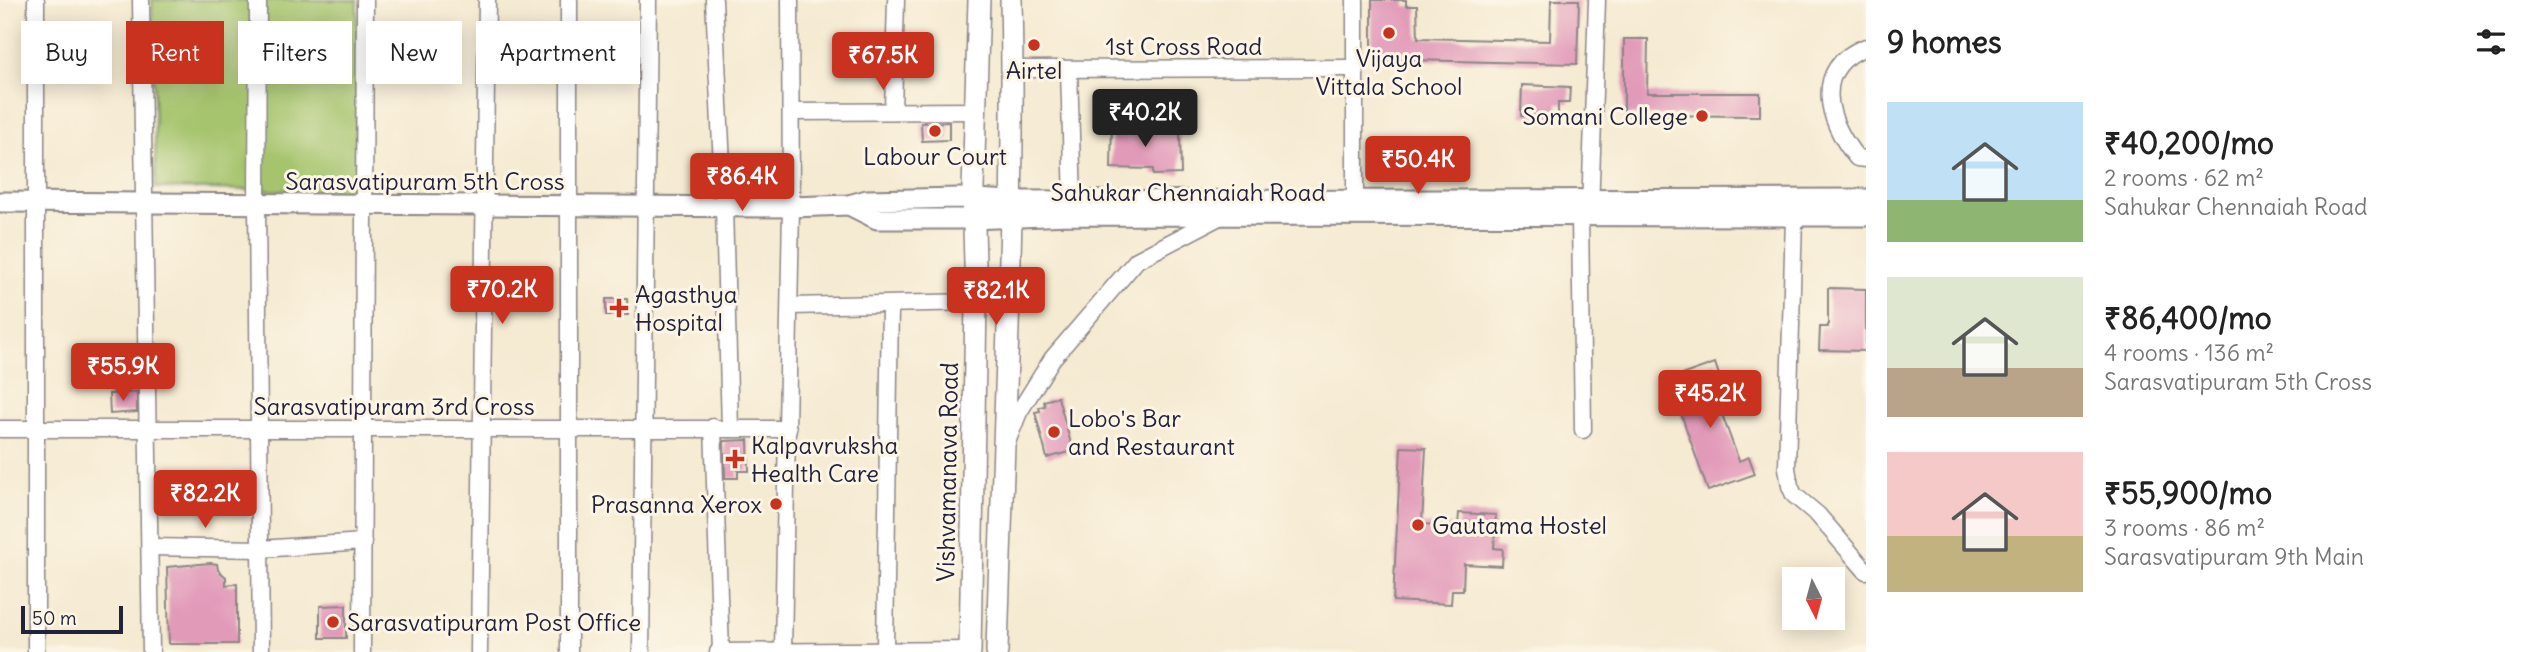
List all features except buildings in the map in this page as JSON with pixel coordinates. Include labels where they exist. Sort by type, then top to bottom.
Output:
[{"type":"main road","name":"Vishvamanava Road","points":[[970,651],[976,302],[973,209],[979,0]]},
{"type":"main road","points":[[997,652],[1010,209],[1012,0]]},
{"type":"street","points":[[36,0],[36,652]]},
{"type":"street","points":[[141,0],[151,652]]},
{"type":"street","points":[[258,0],[261,652]]},
{"type":"street","points":[[362,652],[365,0]]},
{"type":"street","points":[[479,652],[488,0]]},
{"type":"street","points":[[569,0],[569,652]]},
{"type":"street","points":[[641,652],[648,0]]},
{"type":"street","points":[[714,0],[724,207],[730,429]]},
{"type":"street","points":[[783,651],[790,306],[790,0]]},
{"type":"street","points":[[893,110],[897,0]]},
{"type":"street","points":[[1355,0],[1356,200]]},
{"type":"street","points":[[1583,430],[1587,210],[1597,0]]},
{"type":"street","points":[[1866,47],[1852,53],[1833,73],[1829,98],[1834,123],[1843,140],[1857,158],[1866,159]]},
{"type":"street","name":"1st Cross Road","points":[[1013,69],[1354,68]]},
{"type":"street","points":[[1069,70],[1073,201]]},
{"type":"street","points":[[790,112],[975,111]]},
{"type":"street","name":"Sahukar Chennaiah Road","points":[[973,209],[1221,216],[1587,210],[1866,199]]},
{"type":"street","name":"Sahukar Chennaiah Road","points":[[1010,209],[1073,201],[1356,200],[1794,217],[1866,216]]},
{"type":"street","name":"Sarasvatipuram 5th Cross","points":[[0,202],[646,207],[849,205],[877,219],[973,209]]},
{"type":"street","points":[[1002,455],[1019,412],[1052,359],[1137,260],[1221,216]]},
{"type":"street","points":[[1794,217],[1787,468],[1790,486],[1794,495],[1818,516],[1866,570]]},
{"type":"street","points":[[790,306],[976,302]]},
{"type":"street","points":[[885,650],[890,305]]},
{"type":"street","points":[[713,427],[720,652],[970,651]]},
{"type":"street","name":"Sarasvatipuram 3rd Cross","points":[[0,429],[788,429]]},
{"type":"street","points":[[150,547],[260,550],[363,542]]},
{"type":"green space","points":[[152,0],[357,0],[356,192],[156,188],[154,84],[224,84],[224,21],[152,21]]},
{"type":"place","name":"Vijaya Vittala School","points":[[1389,33]]},
{"type":"place","name":"Airtel","points":[[1034,45]]},
{"type":"place","name":"Somani College","points":[[1702,116]]},
{"type":"place","name":"Labour Court","points":[[935,131]]},
{"type":"place","name":"Agasthya Hospital","points":[[619,308]]},
{"type":"place","name":"Lobo's Bar and Restaurant","points":[[1054,432]]},
{"type":"place","name":"Kalpavruksha Health Care","points":[[735,459]]},
{"type":"place","name":"Prasanna Xerox","points":[[776,504]]},
{"type":"place","name":"Gautama Hostel","points":[[1418,525]]},
{"type":"place","name":"Sarasvatipuram Post Office","points":[[333,622]]}]
